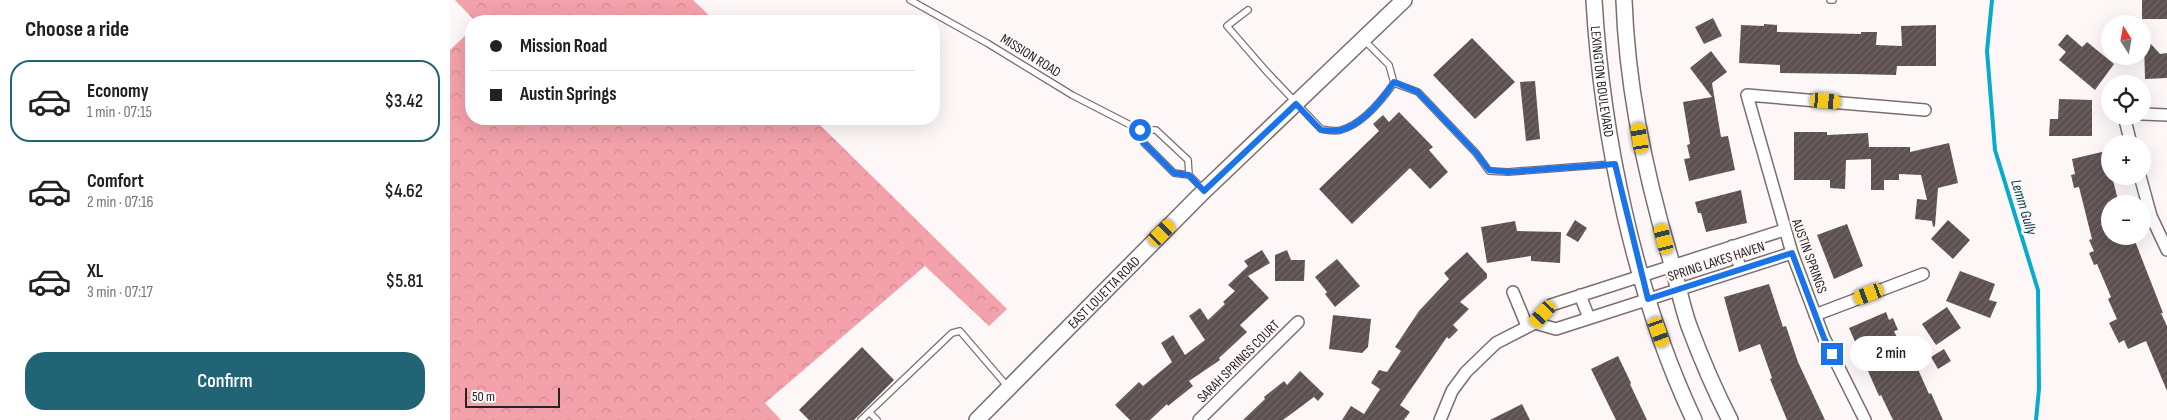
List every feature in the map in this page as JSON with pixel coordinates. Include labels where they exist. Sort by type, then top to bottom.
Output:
[{"type":"main road","name":"EAST LOUETTA ROAD","points":[[977,420],[1204,191],[1404,0]]},
{"type":"main road","name":"LEXINGTON BOULEVARD","points":[[1594,0],[1600,77],[1615,164],[1648,299],[1665,348],[1694,420]]},
{"type":"main road","name":"LEXINGTON BOULEVARD","points":[[1624,0],[1629,68],[1640,138],[1672,266],[1696,342],[1714,388],[1730,420]]},
{"type":"street","name":"AUSTIN SPRINGS","points":[[1865,420],[1824,338],[1792,253],[1747,95],[1925,110]]},
{"type":"street","points":[[2151,115],[2167,116]]},
{"type":"street","points":[[2142,185],[2151,216],[2167,250]]},
{"type":"street","name":"SPRING LAKES HAVEN","points":[[1440,420],[1452,391],[1466,372],[1496,343],[1531,324],[1551,305],[1784,230]]},
{"type":"street","points":[[1732,246],[1741,269]]},
{"type":"street","name":"SPRING LAKES HAVEN","points":[[1531,324],[1556,329],[1792,253]]},
{"type":"street","points":[[1815,315],[1923,274]]},
{"type":"street","points":[[1514,292],[1531,324]]},
{"type":"street","points":[[1580,295],[1589,318]]},
{"type":"street","name":"SARAH SPRINGS COURT","points":[[1199,420],[1298,322]]},
{"type":"lane","name":"MISSION ROAD","points":[[910,0],[938,15]]},
{"type":"lane","points":[[1248,10],[1227,26],[1321,130],[1340,131],[1356,123],[1383,98],[1394,82]]},
{"type":"lane","name":"MISSION ROAD","points":[[940,16],[987,42],[1072,95],[1140,130],[1156,130],[1188,160],[1189,175]]},
{"type":"lane","points":[[1363,39],[1389,65],[1394,82]]},
{"type":"lane","points":[[1394,82],[1418,92],[1476,153],[1489,170],[1508,172],[1615,164]]},
{"type":"lane","name":"MISSION ROAD","points":[[1140,130],[1144,143],[1174,173],[1189,175],[1204,191]]},
{"type":"lane","points":[[861,420],[952,333],[960,331],[1009,388]]},
{"type":"lane","points":[[869,412],[877,420]]},
{"type":"green space","points":[[455,0],[693,0],[709,15],[469,15]]},
{"type":"green space","points":[[465,36],[465,125],[820,125],[1007,309],[989,326],[925,266],[765,403],[781,420],[450,420],[450,50]]},
{"type":"building","points":[[2142,0],[2167,0],[2167,19],[2151,19],[2151,15],[2142,15]]},
{"type":"building","points":[[1713,18],[1722,36],[1704,44],[1695,27]]},
{"type":"building","points":[[1764,24],[1777,25],[1777,32],[1861,34],[1861,32],[1877,32],[1876,45],[1902,46],[1901,26],[1936,25],[1936,66],[1897,66],[1896,75],[1780,73],[1780,65],[1739,63],[1741,25],[1764,26]]},
{"type":"building","points":[[2067,34],[2082,47],[2087,42],[2101,53],[2101,65],[2113,65],[2106,75],[2101,75],[2101,82],[2095,90],[2059,60],[2066,52],[2058,45]]},
{"type":"building","points":[[1472,38],[1515,82],[1475,119],[1433,75]]},
{"type":"building","points":[[2151,44],[2160,54],[2167,53],[2167,78],[2151,79],[2151,75],[2145,75],[2145,65],[2151,65]]},
{"type":"building","points":[[1711,51],[1727,72],[1712,83],[1721,137],[1728,136],[1735,170],[1689,181],[1684,159],[1690,158],[1687,145],[1690,144],[1683,102],[1712,97],[1690,68]]},
{"type":"building","points":[[1535,81],[1540,139],[1526,141],[1520,82]]},
{"type":"building","points":[[2059,99],[2092,100],[2092,136],[2049,136],[2050,119],[2058,119]]},
{"type":"building","points":[[1399,112],[1433,147],[1429,150],[1448,172],[1430,189],[1410,168],[1352,224],[1319,189],[1379,131],[1373,124],[1383,115],[1389,122]]},
{"type":"building","points":[[1794,132],[1827,132],[1827,135],[1868,133],[1869,147],[1910,147],[1910,152],[1949,143],[1958,183],[1938,188],[1935,226],[1933,227],[1932,221],[1915,219],[1917,199],[1927,200],[1921,175],[1899,174],[1899,180],[1884,180],[1884,190],[1871,190],[1871,159],[1846,160],[1845,189],[1830,188],[1830,180],[1794,180]]},
{"type":"building","points":[[2101,152],[2101,185],[2114,185],[2117,195],[2101,195],[2101,245],[2137,245],[2167,326],[2167,391],[2146,341],[2128,349],[2124,340],[2119,343],[2109,323],[2117,319],[2108,299],[2111,297],[2097,264],[2094,265],[2089,253],[2094,251],[2089,240],[2092,239],[2079,187],[2074,188],[2071,175],[2075,174],[2072,159]]},
{"type":"building","points":[[1741,190],[1747,223],[1706,232],[1701,213],[1698,213],[1695,202]]},
{"type":"building","points":[[1575,220],[1587,228],[1578,242],[1566,235]]},
{"type":"building","points":[[1948,220],[1970,240],[1953,259],[1931,239]]},
{"type":"building","points":[[1515,221],[1517,231],[1561,232],[1560,263],[1531,261],[1531,256],[1487,263],[1481,227]]},
{"type":"building","points":[[1847,224],[1863,266],[1834,279],[1817,235]]},
{"type":"building","points":[[1262,250],[1270,263],[1248,276],[1269,298],[1240,325],[1247,332],[1219,358],[1220,360],[1189,381],[1193,386],[1168,406],[1167,404],[1150,420],[1130,420],[1115,405],[1139,382],[1143,386],[1172,362],[1161,343],[1173,335],[1185,355],[1205,340],[1189,316],[1200,308],[1208,320],[1225,304],[1223,302],[1235,291],[1228,285],[1248,266],[1244,261]]},
{"type":"building","points":[[1287,250],[1291,260],[1305,260],[1304,281],[1275,281],[1275,255]]},
{"type":"building","points":[[1467,252],[1487,274],[1487,278],[1460,302],[1469,309],[1453,325],[1458,330],[1449,339],[1447,337],[1400,405],[1410,412],[1404,420],[1342,420],[1351,406],[1364,414],[1380,389],[1371,383],[1379,370],[1387,372],[1401,351],[1395,347],[1419,311],[1449,279],[1444,273]]},
{"type":"building","points":[[1337,259],[1360,286],[1335,307],[1325,294],[1327,292],[1315,277]]},
{"type":"building","points":[[1960,271],[1995,284],[1989,300],[1997,302],[1990,318],[1946,301]]},
{"type":"building","points":[[1769,284],[1783,327],[1786,326],[1798,362],[1825,420],[1787,420],[1770,379],[1772,378],[1760,344],[1739,352],[1724,297]]},
{"type":"building","points":[[1947,307],[1961,328],[1936,345],[1922,324]]},
{"type":"building","points":[[1886,312],[1889,320],[1893,318],[1898,330],[1894,331],[1902,349],[1908,347],[1943,420],[1893,420],[1881,395],[1879,396],[1849,328]]},
{"type":"building","points":[[1333,315],[1371,319],[1368,347],[1362,353],[1329,349]]},
{"type":"building","points":[[862,347],[894,380],[854,420],[809,420],[799,410]]},
{"type":"building","points":[[1944,349],[1951,361],[1938,369],[1931,357]]},
{"type":"building","points":[[1618,356],[1647,420],[1616,420],[1591,369]]},
{"type":"building","points":[[1300,371],[1324,394],[1318,401],[1314,397],[1283,420],[1243,420],[1265,399],[1264,397],[1284,381],[1287,385]]},
{"type":"building","points":[[1522,404],[1530,420],[1490,420]]},
{"type":"waterway","name":"Lemm Gully","points":[[1992,0],[1987,51],[1995,150],[2038,290],[2039,389],[2036,420]]},
{"type":"route","points":[[1140,130],[1144,143],[1174,173],[1189,175],[1204,191],[1296,104],[1321,130],[1340,131],[1356,123],[1383,98],[1394,82],[1418,92],[1476,153],[1489,170],[1508,172],[1615,164],[1648,299],[1792,253],[1824,338],[1832,354]]}]
